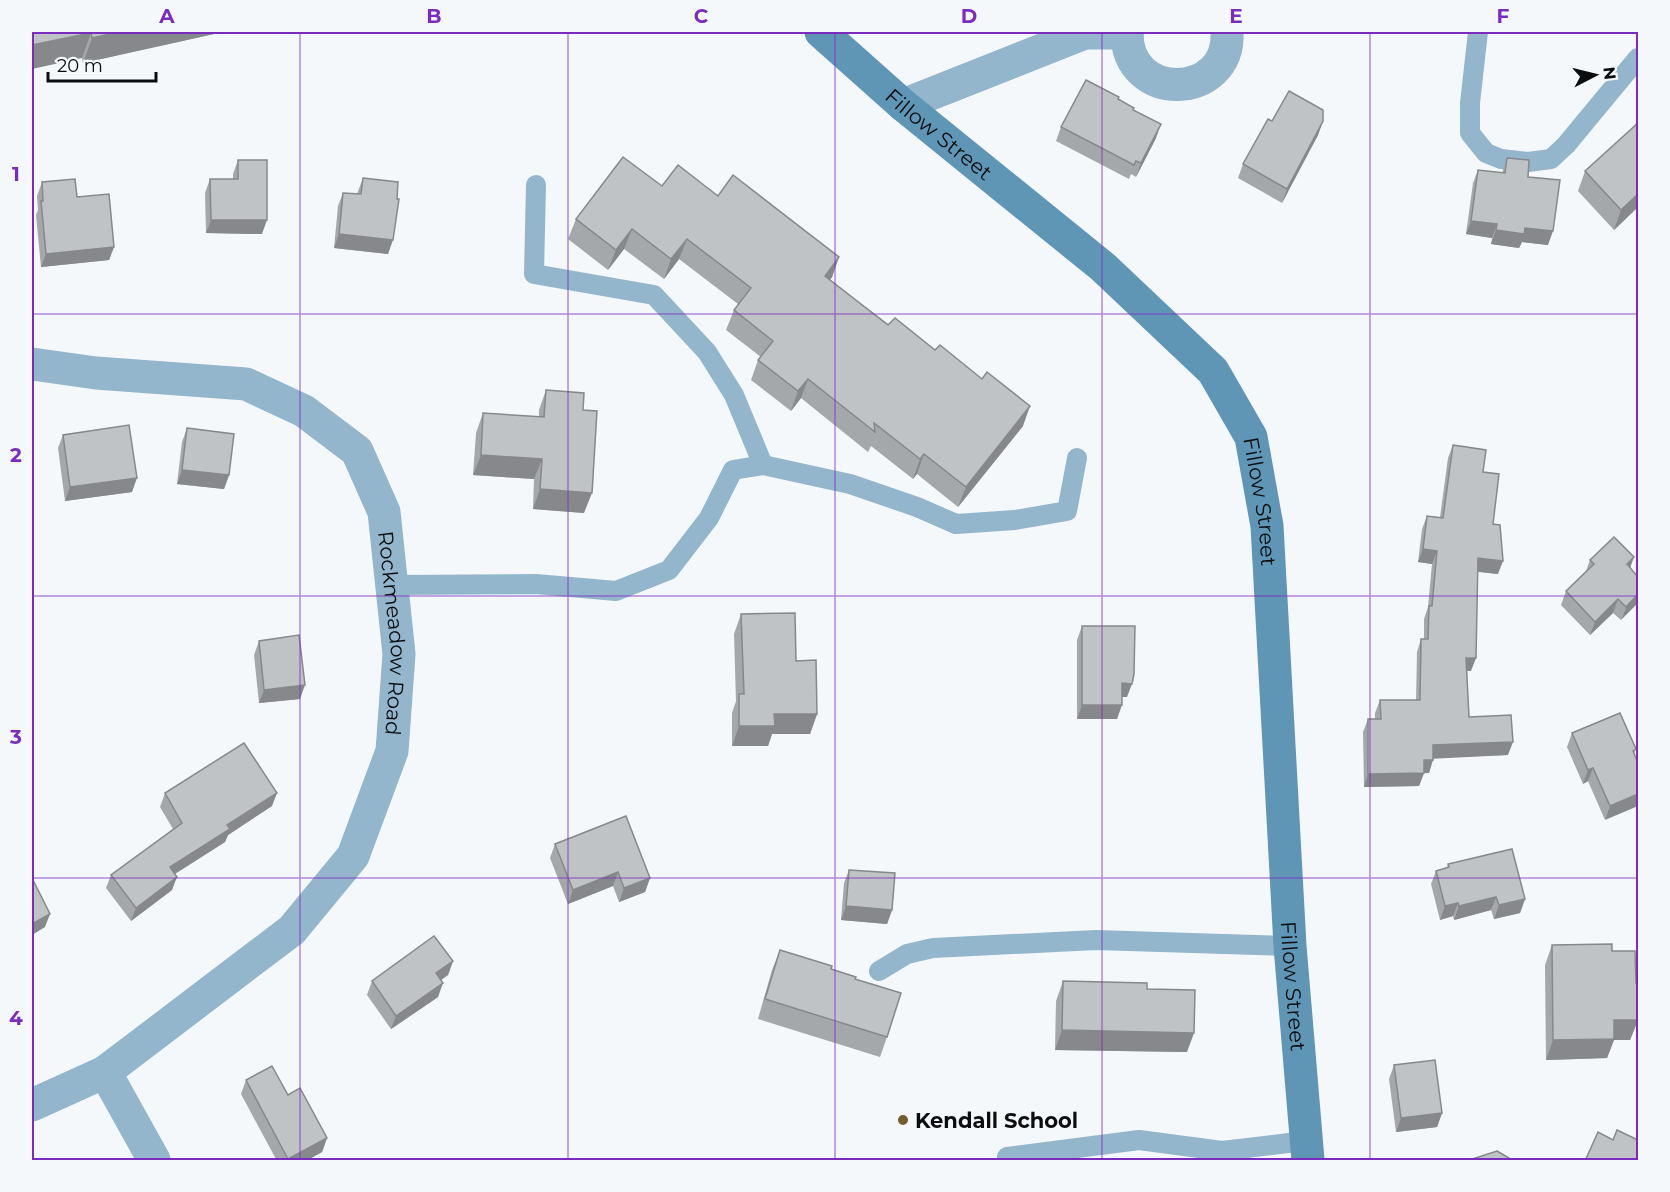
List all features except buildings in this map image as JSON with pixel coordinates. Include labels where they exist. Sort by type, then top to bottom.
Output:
[{"type":"street","name":"Fillow Street","points":[[821,32],[903,105],[1103,267],[1213,370],[1251,437],[1267,526],[1290,946],[1307,1151]]},
{"type":"street","points":[[903,105],[1085,33],[1127,32],[1130,53],[1140,70],[1156,81],[1176,85],[1194,82],[1204,78],[1222,55],[1226,46],[1227,32]]},
{"type":"street","name":"Rockmeadow Road","points":[[32,364],[96,373],[246,384],[304,411],[357,451],[384,512],[399,654],[392,751],[353,856],[292,930],[105,1072],[32,1105]]},
{"type":"street","points":[[105,1072],[154,1161]]},
{"type":"lane","points":[[1478,32],[1470,103],[1470,133],[1486,153],[1501,159],[1528,162],[1551,159],[1566,145],[1638,58]]},
{"type":"lane","points":[[536,184],[534,274],[654,295],[707,352],[734,395],[763,465]]},
{"type":"lane","points":[[392,585],[536,584],[616,591],[669,570],[709,518],[733,470],[763,465],[850,484],[917,507],[956,524],[1015,520],[1067,511],[1077,458]]},
{"type":"lane","points":[[879,971],[908,954],[933,948],[1096,940],[1290,946]]},
{"type":"lane","points":[[1008,1161],[1007,1157],[1139,1140],[1222,1151],[1307,1151]]},
{"type":"place","name":"Kendall School","points":[[903,1120]]}]
